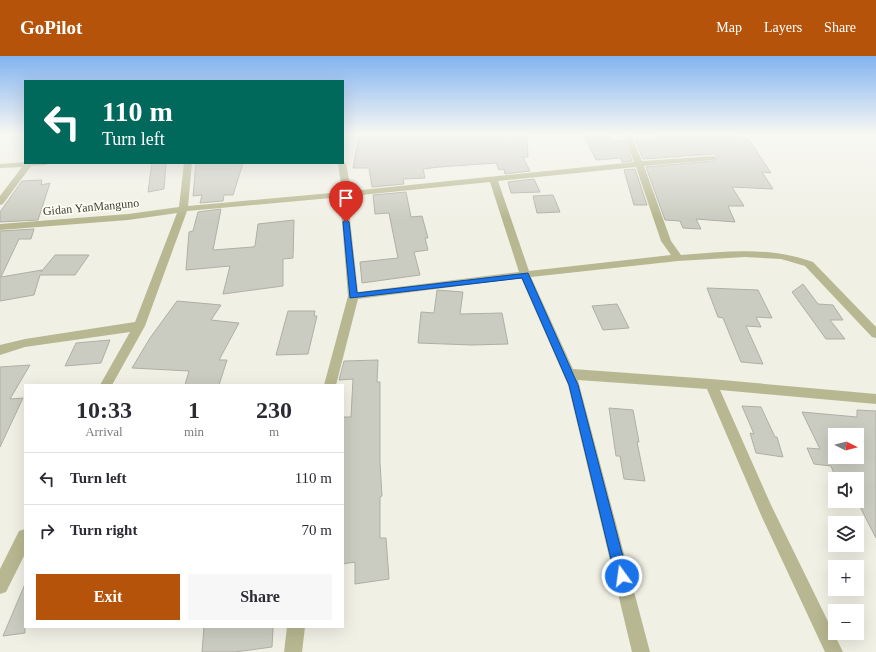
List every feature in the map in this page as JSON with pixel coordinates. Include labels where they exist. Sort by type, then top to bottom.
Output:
[{"type":"street","name":"Gidan YanManguno","points":[[0,227],[128,217],[183,209],[653,163]]},
{"type":"street","points":[[0,166],[28,164]]},
{"type":"street","points":[[0,202],[28,164]]},
{"type":"street","points":[[107,384],[139,326],[183,209],[188,164]]},
{"type":"street","points":[[330,384],[353,296],[345,210],[347,194],[342,164]]},
{"type":"street","points":[[638,164],[666,241],[678,258]]},
{"type":"street","points":[[493,179],[525,275],[574,385],[641,652]]},
{"type":"street","points":[[353,296],[678,258],[733,255],[784,256],[797,258],[809,264],[876,334]]},
{"type":"street","points":[[0,350],[25,343],[139,326]]},
{"type":"street","points":[[569,374],[711,384],[876,399]]},
{"type":"street","points":[[711,384],[766,510],[834,652]]},
{"type":"street","points":[[2,578],[24,539]]},
{"type":"street","points":[[293,652],[296,628]]},
{"type":"building","points":[[354,163],[526,163],[530,171],[505,174],[504,169],[499,170],[496,163],[439,167],[423,169],[425,178],[403,179],[404,184],[372,187],[369,168],[353,168]]},
{"type":"building","points":[[693,163],[764,163],[771,173],[762,172],[773,189],[732,187],[744,206],[728,206],[735,222],[696,219],[701,229],[683,228],[680,221],[665,220],[646,167]]},
{"type":"building","points":[[152,164],[166,164],[164,189],[148,192]]},
{"type":"building","points":[[196,164],[243,164],[233,195],[224,195],[223,201],[200,203],[202,195],[193,196]]},
{"type":"building","points":[[635,169],[647,205],[634,205],[624,170]]},
{"type":"building","points":[[534,179],[540,192],[511,193],[508,182]]},
{"type":"building","points":[[42,180],[41,185],[50,183],[38,220],[0,222],[0,212],[22,181]]},
{"type":"building","points":[[406,192],[411,217],[422,216],[428,238],[425,238],[428,250],[414,252],[420,275],[362,283],[360,262],[398,258],[389,213],[375,214],[373,195]]},
{"type":"building","points":[[553,195],[560,212],[537,213],[533,196]]},
{"type":"building","points":[[221,209],[213,250],[253,247],[255,246],[258,224],[294,220],[293,258],[283,259],[283,286],[223,294],[230,266],[186,270],[189,232],[193,231],[198,212]]},
{"type":"building","points":[[34,229],[31,239],[19,239],[1,277],[42,270],[41,272],[55,255],[89,255],[75,275],[40,275],[34,295],[0,301],[0,231]]},
{"type":"building","points":[[803,284],[818,304],[833,305],[843,320],[830,320],[845,339],[826,339],[792,292]]},
{"type":"building","points":[[707,288],[758,290],[772,318],[756,317],[761,327],[746,326],[763,364],[741,362],[723,318],[718,317]]},
{"type":"building","points":[[437,290],[463,292],[460,314],[502,313],[508,344],[472,345],[418,343],[421,312],[434,313]]},
{"type":"building","points":[[177,301],[221,305],[211,320],[239,323],[219,360],[227,360],[219,384],[185,384],[189,371],[132,368],[150,338]]},
{"type":"building","points":[[617,304],[629,328],[603,330],[592,306]]},
{"type":"building","points":[[288,311],[315,311],[314,316],[317,316],[308,354],[276,355]]},
{"type":"building","points":[[110,340],[101,363],[65,366],[76,343]]},
{"type":"building","points":[[378,360],[377,382],[380,382],[380,462],[382,496],[380,497],[380,538],[386,538],[389,579],[355,584],[355,562],[344,564],[344,417],[351,417],[353,379],[339,380],[344,361]]},
{"type":"building","points":[[30,365],[10,399],[23,398],[0,447],[0,367]]},
{"type":"building","points":[[742,406],[761,407],[775,437],[777,437],[783,457],[756,453],[750,433],[754,434]]},
{"type":"building","points":[[609,408],[633,410],[639,442],[637,442],[645,481],[624,479],[620,456],[616,456]]},
{"type":"building","points":[[857,410],[876,411],[876,538],[861,508],[864,508],[864,472],[833,472],[831,466],[814,464],[807,448],[820,449],[802,412],[857,417]]},
{"type":"building","points":[[24,586],[25,633],[3,636]]},
{"type":"building","points":[[204,628],[273,628],[272,647],[235,652],[202,652]]},
{"type":"route","points":[[346,222],[353,296],[525,275],[574,385],[622,576]]}]
